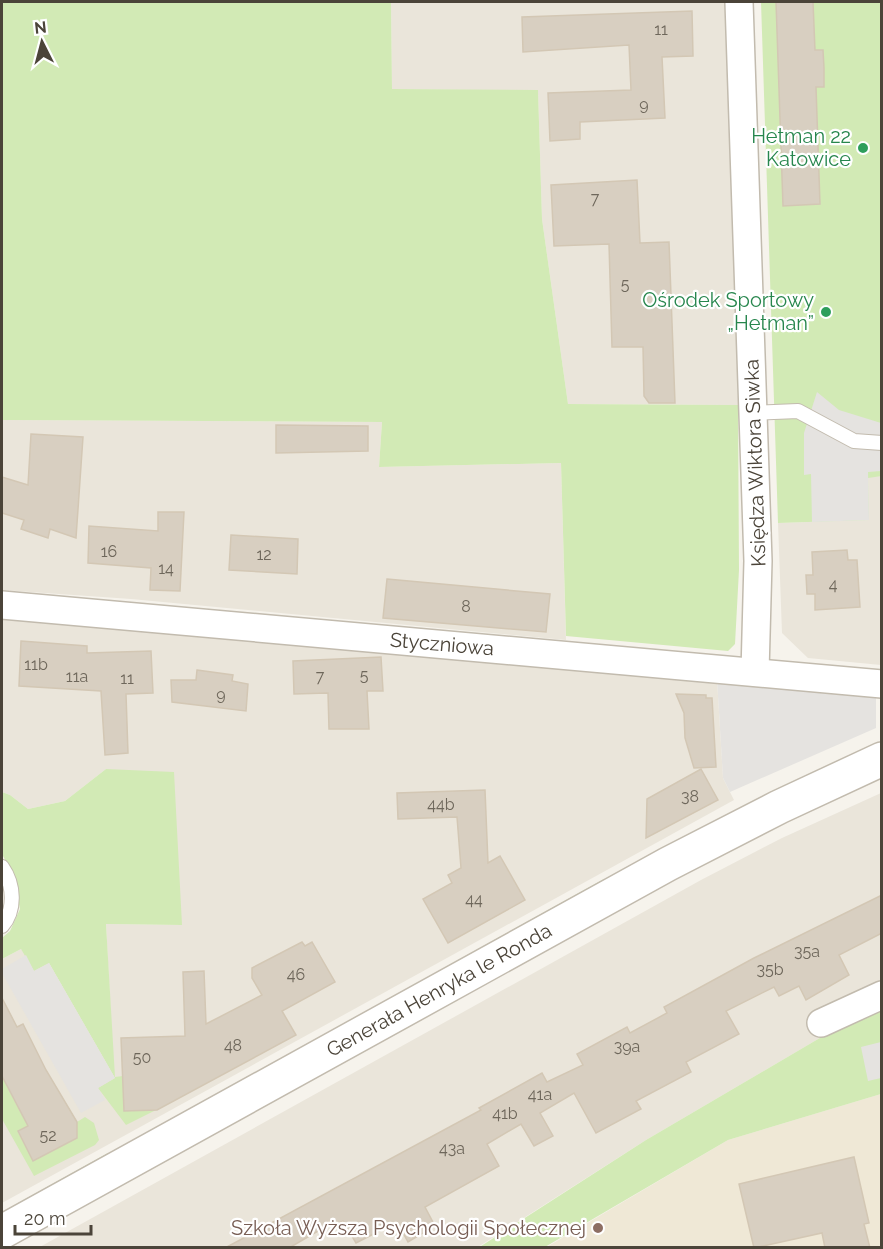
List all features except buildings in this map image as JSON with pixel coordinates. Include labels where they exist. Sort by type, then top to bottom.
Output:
[{"type":"street","name":"Księdza Wiktora Siwka","points":[[739,2],[758,561],[755,672]]},
{"type":"street","name":"Styczniowa","points":[[2,605],[882,684]]},
{"type":"street","name":"Generała Henryka le Ronda","points":[[2,1232],[678,858],[882,759]]},
{"type":"street","points":[[821,1023],[882,994]]},
{"type":"lane","points":[[753,413],[798,411],[854,441],[882,443]]},
{"type":"lane","points":[[2,867],[8,876],[12,899],[8,919],[2,926]]},
{"type":"shaded area","points":[[391,2],[730,2],[738,405],[568,404],[542,219],[538,91],[392,89]]},
{"type":"shaded area","points":[[817,392],[839,410],[881,423],[881,471],[868,472],[869,520],[812,522],[811,474],[804,475],[804,433]]},
{"type":"shaded area","points":[[2,420],[382,422],[379,467],[561,463],[566,640],[131,599],[2,590]]},
{"type":"shaded area","points":[[881,476],[881,665],[808,658],[782,633],[778,523],[869,520],[868,477]]},
{"type":"shaded area","points":[[2,617],[717,679],[723,778],[734,800],[2,1203],[2,959],[21,949],[26,955],[49,963],[114,1076],[106,924],[182,925],[106,769],[65,801],[28,809],[10,795],[2,792]]},
{"type":"shaded area","points":[[717,679],[876,694],[876,728],[730,792],[723,778]]},
{"type":"shaded area","points":[[881,793],[881,1002],[646,1140],[478,1247],[38,1248],[701,880],[782,838]]},
{"type":"shaded area","points":[[26,955],[34,971],[49,963],[115,1078],[98,1088],[105,1100],[81,1113],[2,973],[2,969]]},
{"type":"shaded area","points":[[881,1042],[881,1078],[868,1081],[861,1047]]},
{"type":"shaded area","points":[[881,1094],[881,1247],[545,1248],[728,1140]]},
{"type":"green space","points":[[2,2],[391,2],[392,89],[538,90],[542,219],[568,404],[738,405],[739,570],[735,644],[728,651],[566,636],[561,463],[379,467],[382,422],[2,420]]},
{"type":"green space","name":"Ośrodek Sportowy „Hetman”","points":[[761,2],[881,2],[882,476],[868,478],[869,520],[778,523]]},
{"type":"green space","points":[[106,769],[174,772],[182,925],[106,924],[115,1077],[123,1076],[124,1111],[156,1110],[126,1125],[98,1088],[115,1078],[49,963],[34,971],[21,949],[2,959],[2,938],[10,931],[20,909],[13,875],[2,854],[2,792],[10,795],[28,809],[65,801]]},
{"type":"green space","points":[[604,879],[606,882],[454,966],[451,964]]},
{"type":"green space","points":[[881,1002],[881,1094],[728,1140],[545,1247],[478,1248],[646,1140]]},
{"type":"green space","points":[[2,1077],[24,1119],[38,1121],[18,1132],[33,1161],[77,1138],[77,1122],[85,1117],[94,1123],[99,1140],[95,1145],[34,1176],[2,1119]]},
{"type":"green space","points":[[108,1153],[110,1156],[2,1215],[2,1212]]},
{"type":"place","name":"Hetman 22 Katowice","points":[[863,148]]},
{"type":"place","name":"Ośrodek Sportowy „Hetman”","points":[[826,312]]},
{"type":"place","name":"Szkoła Wyższa Psychologii Społecznej","points":[[598,1228]]}]
